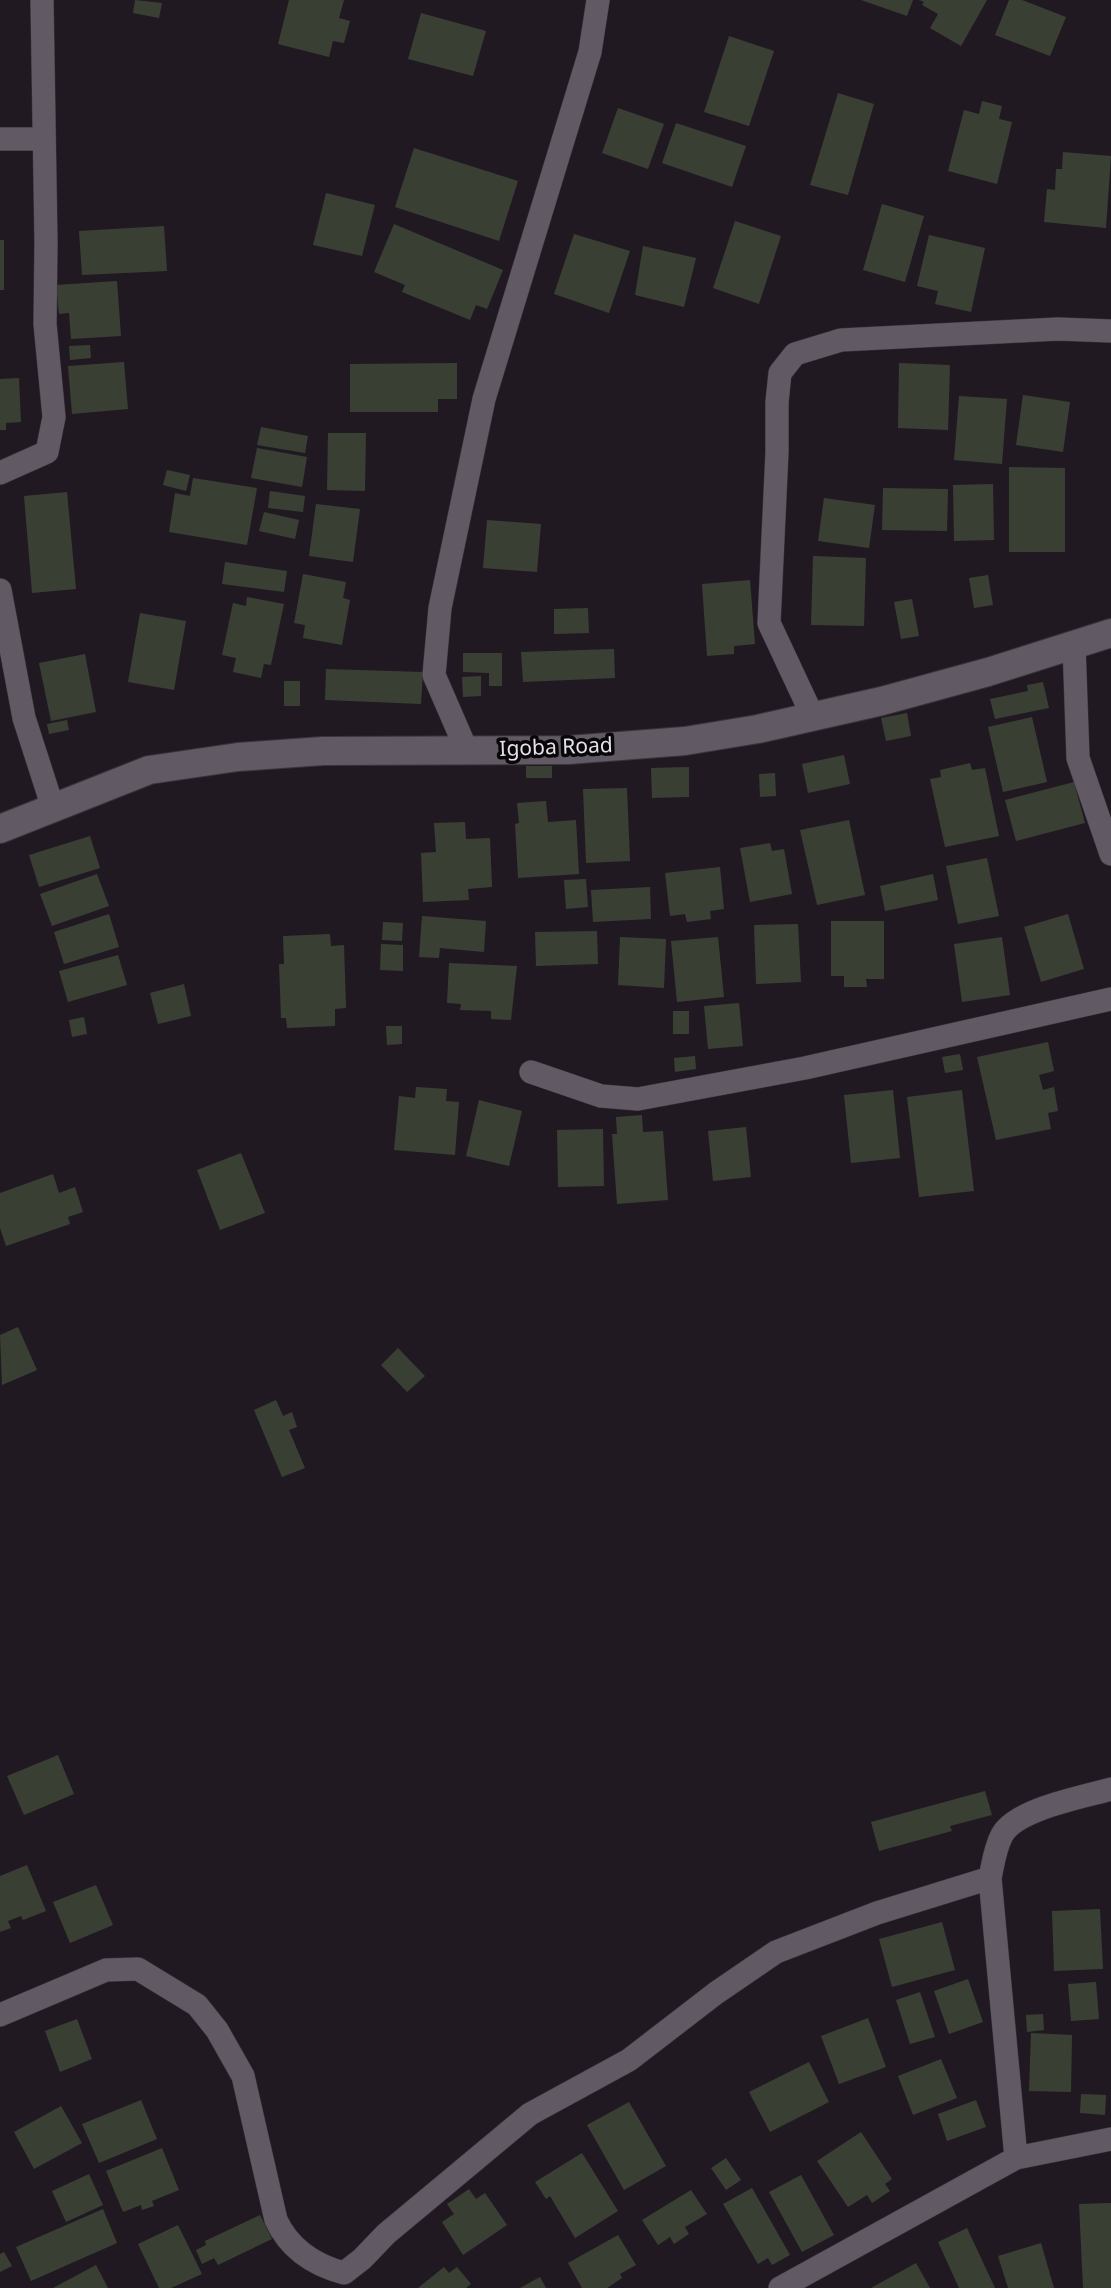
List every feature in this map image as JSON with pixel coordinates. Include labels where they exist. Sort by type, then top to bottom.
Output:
[{"type":"street","points":[[0,473],[47,452],[54,416],[45,324],[47,242],[42,0]]},
{"type":"street","points":[[467,751],[434,675],[440,608],[484,399],[590,52],[598,0]]},
{"type":"street","points":[[0,139],[43,139]]},
{"type":"street","points":[[813,717],[769,623],[780,373],[795,354],[841,340],[1058,329],[1111,331]]},
{"type":"street","points":[[0,590],[24,718],[53,808]]},
{"type":"street","name":"Igoba Road","points":[[0,829],[149,770],[238,757],[324,751],[568,751],[685,741],[758,729],[882,701],[1111,633]]},
{"type":"street","points":[[1074,645],[1078,758],[1111,854]]},
{"type":"street","points":[[531,1072],[601,1096],[638,1099],[806,1068],[1111,999]]},
{"type":"street","points":[[1016,2158],[990,1878],[1002,1836],[1010,1825],[1027,1814],[1111,1789]]},
{"type":"street","points":[[0,2015],[106,1970],[138,1969],[197,2005],[217,2030],[243,2076],[276,2220],[284,2238],[325,2267],[344,2273],[386,2234],[530,2114],[629,2060],[716,1993],[776,1952],[877,1913],[990,1878]]},
{"type":"street","points":[[780,2288],[1016,2158],[1111,2139]]},
{"type":"building","points":[[135,0],[162,3],[159,18],[133,13]]},
{"type":"building","points":[[289,0],[344,0],[339,18],[350,21],[344,43],[333,41],[329,57],[278,44]]},
{"type":"building","points":[[861,0],[913,0],[907,16]]},
{"type":"building","points":[[919,0],[987,0],[961,46],[930,28],[938,14],[922,5],[924,2]]},
{"type":"building","points":[[1009,0],[1022,0],[1066,17],[1050,56],[995,35]]},
{"type":"building","points":[[421,13],[486,31],[473,76],[408,59]]},
{"type":"building","points":[[729,36],[774,51],[749,126],[704,112]]},
{"type":"building","points":[[838,93],[874,104],[848,195],[810,185]]},
{"type":"building","points":[[982,101],[1002,106],[999,119],[1012,122],[997,184],[948,171],[964,110],[979,114]]},
{"type":"building","points":[[618,108],[664,124],[648,169],[602,153]]},
{"type":"building","points":[[676,123],[746,146],[732,187],[662,163]]},
{"type":"building","points":[[414,148],[518,181],[499,241],[395,207]]},
{"type":"building","points":[[1063,152],[1111,156],[1106,228],[1044,222],[1047,189],[1055,190],[1056,169],[1062,169]]},
{"type":"building","points":[[326,193],[375,205],[362,256],[313,245]]},
{"type":"building","points":[[882,204],[924,216],[905,282],[863,270]]},
{"type":"building","points":[[735,221],[781,236],[759,304],[713,288]]},
{"type":"building","points":[[394,224],[503,270],[487,309],[476,305],[470,320],[402,292],[405,285],[374,272]]},
{"type":"building","points":[[164,226],[167,271],[82,275],[79,231]]},
{"type":"building","points":[[574,234],[630,251],[609,313],[554,294]]},
{"type":"building","points":[[929,235],[985,248],[971,312],[935,304],[938,291],[917,286]]},
{"type":"building","points":[[0,240],[4,240],[4,290],[0,290]]},
{"type":"building","points":[[643,246],[696,258],[684,307],[635,295]]},
{"type":"building","points":[[117,281],[121,336],[71,339],[69,313],[59,314],[56,285]]},
{"type":"building","points":[[90,345],[91,358],[70,360],[69,346]]},
{"type":"building","points":[[124,362],[128,409],[72,414],[68,366]]},
{"type":"building","points":[[457,363],[457,399],[438,399],[438,412],[350,412],[350,364]]},
{"type":"building","points":[[899,363],[950,365],[948,430],[898,428]]},
{"type":"building","points":[[19,378],[21,422],[6,423],[6,430],[0,430],[0,379]]},
{"type":"building","points":[[1023,395],[1070,402],[1063,452],[1016,445]]},
{"type":"building","points":[[959,396],[1007,399],[1002,464],[954,460]]},
{"type":"building","points":[[261,427],[308,436],[305,453],[257,445]]},
{"type":"building","points":[[328,433],[366,433],[365,491],[327,490]]},
{"type":"building","points":[[257,448],[307,457],[302,487],[251,478]]},
{"type":"building","points":[[1009,467],[1065,468],[1065,552],[1009,552]]},
{"type":"building","points":[[167,470],[190,475],[186,491],[163,485]]},
{"type":"building","points":[[193,478],[257,488],[247,545],[169,532],[175,493],[190,496]]},
{"type":"building","points":[[993,484],[994,540],[954,541],[953,485]]},
{"type":"building","points":[[883,488],[948,489],[947,531],[882,530]]},
{"type":"building","points":[[270,491],[305,496],[303,512],[268,508]]},
{"type":"building","points":[[67,492],[76,589],[32,593],[24,496]]},
{"type":"building","points":[[824,498],[875,505],[869,548],[818,541]]},
{"type":"building","points":[[316,504],[360,509],[353,562],[309,556]]},
{"type":"building","points":[[264,512],[299,520],[295,539],[259,531]]},
{"type":"building","points":[[487,520],[541,524],[537,572],[483,568]]},
{"type":"building","points":[[813,556],[866,558],[864,626],[811,625]]},
{"type":"building","points":[[225,562],[287,571],[284,592],[222,584]]},
{"type":"building","points":[[303,574],[346,582],[343,598],[350,600],[342,645],[303,638],[305,625],[294,623]]},
{"type":"building","points":[[988,575],[993,605],[974,608],[969,578]]},
{"type":"building","points":[[750,580],[755,644],[734,646],[734,654],[707,656],[702,584]]},
{"type":"building","points":[[247,597],[284,604],[271,665],[264,664],[261,678],[233,672],[236,658],[222,655],[233,603],[246,606]]},
{"type":"building","points":[[912,599],[919,636],[901,639],[894,602]]},
{"type":"building","points":[[588,608],[589,633],[554,634],[554,609]]},
{"type":"building","points":[[140,613],[186,621],[174,690],[128,682]]},
{"type":"building","points":[[614,649],[615,678],[523,682],[521,652]]},
{"type":"building","points":[[463,653],[502,653],[502,686],[489,686],[489,673],[463,672]]},
{"type":"building","points":[[85,654],[96,712],[51,721],[39,663]]},
{"type":"building","points":[[326,669],[423,672],[421,704],[325,700]]},
{"type":"building","points":[[481,676],[481,696],[463,697],[462,677]]},
{"type":"building","points":[[284,681],[300,681],[300,706],[284,706]]},
{"type":"building","points":[[1043,682],[1049,708],[995,719],[990,699],[1028,691],[1027,685]]},
{"type":"building","points":[[907,713],[911,736],[886,741],[881,718]]},
{"type":"building","points":[[1032,717],[1047,782],[1003,792],[988,727]]},
{"type":"building","points":[[67,720],[69,730],[49,734],[47,724]]},
{"type":"building","points":[[844,755],[850,784],[808,793],[802,764]]},
{"type":"building","points":[[970,763],[972,770],[985,768],[999,836],[945,847],[930,779],[941,777],[940,770]]},
{"type":"building","points":[[526,766],[552,766],[552,778],[526,778]]},
{"type":"building","points":[[689,767],[689,797],[652,798],[651,768]]},
{"type":"building","points":[[775,773],[776,796],[760,797],[759,774]]},
{"type":"building","points":[[1074,782],[1085,823],[1016,841],[1005,800]]},
{"type":"building","points":[[627,788],[630,861],[586,863],[583,789]]},
{"type":"building","points":[[546,801],[548,822],[576,820],[579,874],[518,878],[515,824],[519,823],[517,803]]},
{"type":"building","points":[[849,820],[865,895],[817,905],[800,830]]},
{"type":"building","points":[[465,822],[466,839],[490,838],[492,887],[468,889],[469,900],[423,902],[421,853],[436,852],[434,823]]},
{"type":"building","points":[[90,836],[100,868],[39,887],[29,855]]},
{"type":"building","points":[[770,843],[772,851],[784,849],[792,894],[750,902],[740,848]]},
{"type":"building","points":[[987,858],[999,916],[958,924],[946,866]]},
{"type":"building","points":[[720,867],[724,909],[710,911],[711,919],[687,922],[685,914],[670,916],[665,873]]},
{"type":"building","points":[[97,874],[109,906],[52,926],[40,894]]},
{"type":"building","points":[[933,874],[938,900],[885,911],[880,886]]},
{"type":"building","points":[[586,879],[588,907],[566,909],[564,880]]},
{"type":"building","points":[[650,887],[651,919],[593,922],[591,890]]},
{"type":"building","points":[[109,914],[119,947],[64,964],[54,932]]},
{"type":"building","points":[[1068,914],[1084,969],[1041,982],[1024,927]]},
{"type":"building","points":[[422,916],[486,921],[484,952],[440,948],[439,958],[419,957]]},
{"type":"building","points":[[831,921],[884,921],[884,979],[866,979],[867,987],[844,987],[844,976],[831,976]]},
{"type":"building","points":[[383,922],[403,923],[402,941],[382,940]]},
{"type":"building","points":[[798,924],[801,982],[756,984],[754,925]]},
{"type":"building","points":[[597,931],[598,964],[536,966],[535,932]]},
{"type":"building","points":[[330,934],[331,946],[344,945],[346,1008],[335,1009],[335,1026],[287,1028],[286,1018],[281,1018],[279,964],[284,964],[283,936]]},
{"type":"building","points":[[620,937],[666,939],[664,988],[618,985]]},
{"type":"building","points":[[718,937],[724,997],[677,1002],[671,941]]},
{"type":"building","points":[[1002,937],[1010,995],[962,1002],[954,944]]},
{"type":"building","points":[[381,944],[403,945],[403,971],[380,970]]},
{"type":"building","points":[[118,955],[127,985],[68,1002],[59,971]]},
{"type":"building","points":[[449,963],[517,966],[511,1020],[491,1019],[491,1011],[460,1010],[461,1004],[447,1003]]},
{"type":"building","points":[[184,984],[191,1016],[158,1024],[150,993]]},
{"type":"building","points":[[739,1003],[743,1046],[708,1049],[704,1006]]},
{"type":"building","points":[[673,1011],[689,1011],[689,1034],[673,1034]]},
{"type":"building","points":[[84,1017],[87,1034],[72,1037],[69,1020]]},
{"type":"building","points":[[386,1026],[402,1026],[402,1044],[387,1045]]},
{"type":"building","points":[[1048,1042],[1054,1071],[1039,1075],[1043,1090],[1054,1087],[1058,1111],[1048,1113],[1051,1129],[996,1140],[977,1057]]},
{"type":"building","points":[[960,1054],[963,1070],[945,1073],[942,1057]]},
{"type":"building","points":[[695,1056],[696,1069],[675,1072],[674,1058]]},
{"type":"building","points":[[416,1087],[447,1089],[446,1101],[459,1102],[455,1155],[394,1150],[399,1096],[415,1098]]},
{"type":"building","points":[[893,1090],[900,1158],[851,1163],[844,1095]]},
{"type":"building","points":[[962,1090],[974,1191],[919,1197],[907,1097]]},
{"type":"building","points":[[479,1100],[522,1111],[509,1166],[466,1156]]},
{"type":"building","points":[[642,1115],[643,1132],[663,1131],[668,1200],[617,1204],[612,1134],[617,1134],[616,1117]]},
{"type":"building","points":[[746,1127],[751,1177],[713,1181],[708,1131]]},
{"type":"building","points":[[603,1129],[604,1186],[558,1187],[557,1130]]},
{"type":"building","points":[[241,1153],[265,1213],[220,1230],[197,1170]]},
{"type":"building","points":[[53,1174],[59,1193],[75,1187],[83,1212],[68,1217],[70,1224],[6,1246],[0,1228],[0,1193]]},
{"type":"building","points":[[18,1327],[37,1370],[2,1385],[0,1335]]},
{"type":"building","points":[[398,1348],[425,1376],[407,1392],[381,1365]]},
{"type":"building","points":[[276,1400],[283,1416],[292,1412],[297,1427],[289,1430],[305,1468],[282,1477],[254,1410]]},
{"type":"building","points":[[58,1755],[74,1794],[24,1815],[7,1776]]},
{"type":"building","points":[[985,1791],[992,1815],[950,1826],[952,1831],[879,1851],[871,1822]]},
{"type":"building","points":[[27,1865],[46,1911],[23,1920],[21,1916],[8,1921],[11,1928],[0,1932],[0,1876]]},
{"type":"building","points":[[96,1885],[113,1925],[70,1943],[53,1902]]},
{"type":"building","points":[[1100,1909],[1103,1969],[1054,1971],[1052,1911]]},
{"type":"building","points":[[942,1922],[955,1970],[892,1987],[879,1939]]},
{"type":"building","points":[[968,1979],[983,2022],[949,2034],[934,1991]]},
{"type":"building","points":[[1096,1982],[1099,2019],[1071,2021],[1068,1984]]},
{"type":"building","points":[[920,1992],[935,2037],[910,2044],[896,2000]]},
{"type":"building","points":[[1043,2014],[1044,2030],[1027,2032],[1026,2015]]},
{"type":"building","points":[[868,2018],[886,2067],[839,2084],[821,2036]]},
{"type":"building","points":[[77,2019],[92,2059],[60,2072],[45,2031]]},
{"type":"building","points":[[1031,2033],[1072,2035],[1071,2092],[1029,2091]]},
{"type":"building","points":[[941,2059],[957,2098],[913,2115],[898,2076]]},
{"type":"building","points":[[809,2062],[829,2102],[770,2132],[749,2092]]},
{"type":"building","points":[[1081,2094],[1106,2095],[1105,2115],[1080,2113]]},
{"type":"building","points":[[141,2100],[157,2139],[99,2163],[82,2124]]},
{"type":"building","points":[[976,2100],[986,2127],[947,2141],[938,2114]]},
{"type":"building","points":[[629,2102],[666,2166],[624,2190],[587,2125]]},
{"type":"building","points":[[61,2106],[82,2143],[34,2169],[14,2132]]},
{"type":"building","points":[[861,2132],[892,2179],[885,2184],[890,2191],[872,2203],[867,2195],[848,2207],[817,2161]]},
{"type":"building","points":[[162,2148],[179,2190],[152,2201],[154,2206],[142,2210],[141,2205],[123,2212],[106,2171]]},
{"type":"building","points":[[582,2153],[618,2211],[575,2238],[550,2196],[546,2199],[535,2182]]},
{"type":"building","points":[[726,2158],[741,2180],[726,2190],[711,2168]]},
{"type":"building","points":[[89,2174],[103,2205],[66,2222],[52,2191]]},
{"type":"building","points":[[801,2175],[834,2235],[802,2252],[769,2192]]},
{"type":"building","points":[[752,2188],[790,2255],[772,2265],[768,2258],[758,2264],[723,2204]]},
{"type":"building","points":[[469,2189],[476,2199],[485,2193],[507,2225],[463,2255],[442,2222],[454,2214],[447,2204]]},
{"type":"building","points":[[691,2190],[707,2214],[685,2227],[689,2234],[674,2244],[670,2237],[658,2245],[642,2220]]},
{"type":"building","points":[[1111,2203],[1111,2288],[1083,2288],[1079,2204]]},
{"type":"building","points":[[103,2209],[117,2243],[31,2281],[16,2247]]},
{"type":"building","points":[[260,2215],[272,2239],[218,2265],[214,2258],[202,2264],[196,2250],[206,2245],[205,2241]]},
{"type":"building","points":[[178,2225],[202,2274],[171,2288],[159,2288],[138,2244]]},
{"type":"building","points":[[967,2228],[995,2288],[959,2288],[938,2242]]},
{"type":"building","points":[[618,2235],[636,2265],[620,2274],[622,2278],[607,2288],[582,2288],[568,2263]]},
{"type":"building","points":[[1041,2243],[1054,2288],[1008,2288],[998,2256]]},
{"type":"building","points":[[4,2252],[12,2266],[0,2272],[0,2254]]},
{"type":"building","points":[[916,2263],[930,2288],[871,2288]]},
{"type":"building","points":[[96,2265],[108,2288],[53,2288]]},
{"type":"building","points":[[444,2267],[449,2273],[457,2267],[471,2284],[466,2288],[418,2288]]},
{"type":"building","points":[[540,2277],[546,2288],[520,2288]]}]
